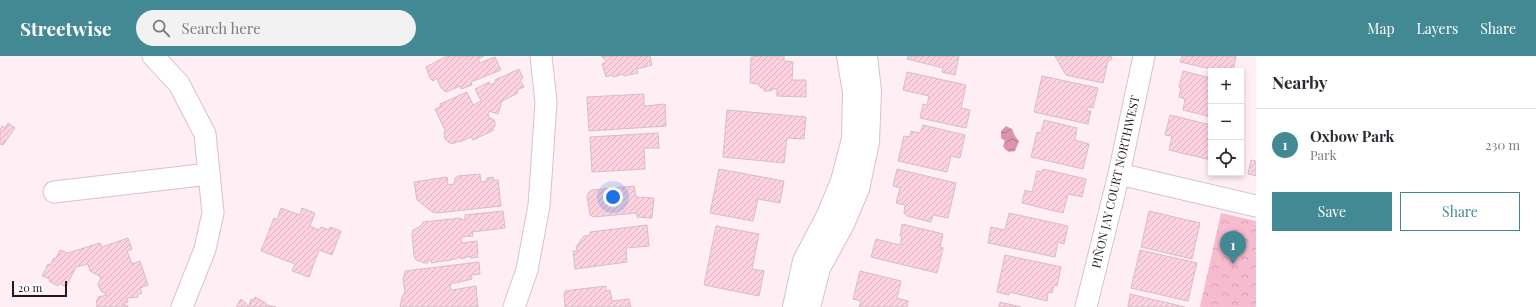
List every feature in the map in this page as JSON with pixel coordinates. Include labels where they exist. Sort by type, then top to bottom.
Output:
[{"type":"street","points":[[153,56],[179,84],[205,134],[213,213],[205,249],[182,307]]},
{"type":"street","points":[[514,307],[526,270],[539,206],[546,102],[541,56]]},
{"type":"street","points":[[794,307],[804,261],[828,215],[842,181],[853,139],[854,92],[848,56]]},
{"type":"street","points":[[809,307],[819,268],[858,189],[868,142],[870,91],[866,56]]},
{"type":"street","name":"PIÑON JAY COURT NORTHWEST","points":[[1086,307],[1119,174],[1144,56]]},
{"type":"street","points":[[54,192],[209,174]]},
{"type":"street","points":[[1119,174],[1256,206]]},
{"type":"green space","points":[[1221,213],[1256,221],[1256,307],[1200,307]]},
{"type":"water","points":[[1006,126],[1012,129],[1019,141],[1015,151],[1008,151],[1003,146],[1005,141],[1001,138],[1001,131]]},
{"type":"building","points":[[447,56],[484,56],[478,59],[480,63],[495,57],[501,70],[471,82],[472,85],[461,89],[460,86],[446,92],[442,89],[438,82],[438,78],[433,81],[430,78],[426,67]]},
{"type":"building","points":[[601,56],[650,56],[652,65],[637,69],[638,73],[624,76],[623,74],[613,77],[612,75],[606,77],[602,64],[607,62]]},
{"type":"building","points":[[784,56],[784,61],[793,62],[792,80],[806,80],[806,97],[777,96],[777,89],[764,91],[764,88],[761,88],[758,84],[750,83],[751,57]]},
{"type":"building","points":[[908,56],[959,56],[955,75],[942,72],[943,68],[907,59]]},
{"type":"building","points":[[1055,56],[1112,56],[1111,60],[1108,60],[1103,83],[1066,75]]},
{"type":"building","points":[[1182,56],[1236,56],[1234,68],[1208,68],[1180,62]]},
{"type":"building","points":[[519,69],[523,78],[520,80],[524,87],[517,90],[518,93],[502,101],[498,114],[489,111],[488,117],[494,120],[495,123],[495,126],[492,128],[494,130],[473,140],[471,137],[452,144],[445,139],[445,130],[435,109],[441,106],[440,104],[467,92],[473,105],[481,101],[475,89],[489,82],[491,85],[496,82],[495,80]]},
{"type":"building","points":[[1183,71],[1208,77],[1208,116],[1183,110],[1185,99],[1179,97],[1181,88],[1179,87]]},
{"type":"building","points":[[907,72],[966,85],[961,108],[970,110],[966,128],[920,118],[923,104],[927,105],[929,96],[903,90]]},
{"type":"building","points":[[1042,76],[1098,88],[1093,108],[1087,107],[1087,111],[1091,111],[1088,124],[1034,112]]},
{"type":"building","points":[[644,94],[644,106],[665,104],[666,126],[589,131],[587,97]]},
{"type":"building","points":[[727,110],[806,117],[804,139],[787,138],[784,163],[723,157]]},
{"type":"building","points":[[1170,115],[1208,124],[1208,159],[1169,150],[1172,136],[1165,135]]},
{"type":"building","points":[[1044,120],[1077,128],[1075,140],[1089,144],[1083,169],[1031,157],[1037,132],[1041,133]]},
{"type":"building","points":[[8,123],[15,128],[3,145],[0,144],[0,130],[2,126],[5,128]]},
{"type":"building","points":[[923,125],[965,135],[960,158],[951,156],[947,172],[898,161],[904,136],[910,137],[911,131],[920,133]]},
{"type":"building","points":[[658,133],[659,148],[644,148],[645,169],[592,172],[590,137]]},
{"type":"building","points":[[1251,160],[1256,161],[1256,176],[1248,174]]},
{"type":"building","points":[[719,169],[784,181],[780,203],[758,199],[753,221],[710,213]]},
{"type":"building","points":[[897,169],[956,183],[948,218],[933,215],[931,222],[907,216],[904,213],[905,205],[896,203],[900,188],[893,186]]},
{"type":"building","points":[[1043,169],[1086,179],[1082,197],[1068,194],[1063,213],[1022,203],[1025,190],[1032,192],[1037,171],[1042,172]]},
{"type":"building","points":[[480,174],[481,182],[487,181],[487,178],[493,177],[493,180],[498,180],[501,206],[437,213],[432,212],[417,200],[414,182],[447,177],[448,185],[454,184],[455,178],[458,176]]},
{"type":"building","points":[[634,186],[636,197],[654,198],[652,218],[637,217],[637,213],[593,217],[590,215],[587,196],[592,190]]},
{"type":"building","points":[[281,208],[300,215],[302,208],[315,213],[310,226],[319,230],[321,227],[329,230],[330,227],[341,231],[332,255],[319,250],[309,277],[292,271],[295,264],[261,251],[274,218],[277,220]]},
{"type":"building","points":[[503,211],[505,228],[472,232],[473,236],[461,237],[462,243],[477,241],[478,257],[470,258],[470,256],[461,259],[459,257],[456,259],[431,263],[431,260],[428,260],[428,263],[424,263],[416,260],[414,256],[412,234],[413,230],[421,226],[423,222],[461,218],[461,220],[465,219],[465,215]]},
{"type":"building","points":[[1149,211],[1200,223],[1192,259],[1141,247]]},
{"type":"building","points":[[1009,213],[1068,226],[1064,244],[1058,242],[1055,257],[988,243],[991,227],[1005,230]]},
{"type":"building","points":[[902,224],[943,234],[940,247],[943,248],[937,273],[871,257],[876,239],[900,245],[902,237],[900,236]]},
{"type":"building","points":[[647,225],[649,246],[626,248],[627,262],[575,269],[573,251],[577,251],[576,247],[584,236],[590,235],[590,232]]},
{"type":"building","points":[[716,226],[759,234],[752,269],[764,271],[759,296],[704,285]]},
{"type":"building","points":[[128,238],[132,249],[127,251],[132,264],[140,261],[148,285],[140,288],[142,293],[137,295],[138,297],[127,298],[128,302],[124,303],[125,306],[127,305],[128,307],[97,307],[96,304],[98,297],[107,295],[101,291],[98,285],[101,277],[90,271],[88,264],[76,267],[66,287],[59,283],[58,286],[49,281],[50,279],[42,276],[48,264],[50,265],[54,258],[56,258],[60,250],[68,253],[100,243],[102,247]]},
{"type":"building","points":[[1140,250],[1197,263],[1188,301],[1131,288]]},
{"type":"building","points":[[1005,255],[1061,267],[1057,286],[1054,285],[1052,293],[1048,292],[1047,301],[1009,292],[1009,295],[997,292]]},
{"type":"building","points":[[479,262],[480,274],[471,275],[472,279],[451,283],[450,288],[452,290],[476,286],[478,307],[400,307],[402,297],[405,292],[403,280],[405,271]]},
{"type":"building","points":[[860,271],[901,281],[897,298],[908,301],[907,307],[859,307],[861,301],[853,299]]},
{"type":"building","points":[[606,286],[606,291],[610,290],[612,301],[629,299],[631,307],[565,307],[565,291]]},
{"type":"building","points":[[1130,294],[1185,307],[1128,307]]},
{"type":"building","points":[[255,297],[266,303],[266,305],[276,307],[236,307],[241,299],[249,306],[251,299],[254,300]]},
{"type":"building","points":[[1000,302],[1021,307],[999,307]]},
{"type":"place","name":"Oxbow Park","points":[[1233,264]]}]
